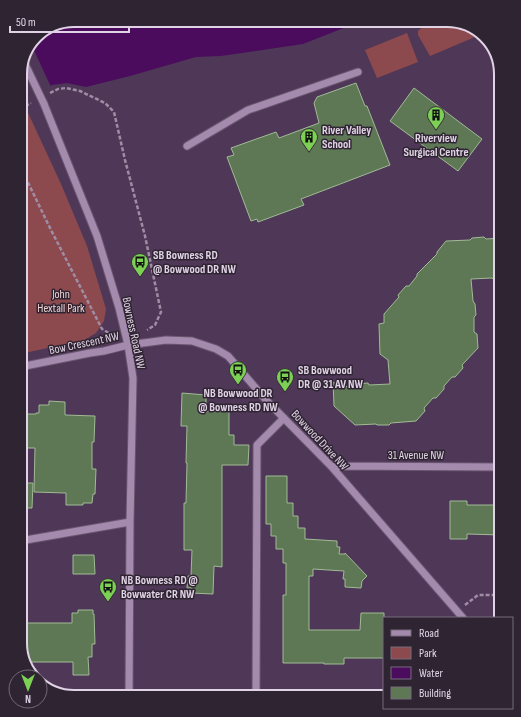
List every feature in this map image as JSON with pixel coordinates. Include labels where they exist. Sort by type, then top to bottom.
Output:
[{"type":"street","name":"Bowness Road NW","points":[[27,69],[44,104],[97,236],[119,308],[128,344],[133,378],[129,690]]},
{"type":"street","points":[[187,146],[248,110],[358,72]]},
{"type":"street","name":"Bowwood Drive NW","points":[[128,344],[166,340],[192,341],[216,349],[228,356],[267,401],[331,466],[462,617]]},
{"type":"street","name":"Bow Crescent NW","points":[[27,366],[104,351],[128,344]]},
{"type":"street","points":[[256,690],[257,445],[284,418]]},
{"type":"street","name":"31 Avenue NW","points":[[331,466],[494,467]]},
{"type":"street","points":[[27,540],[130,522]]},
{"type":"path","points":[[46,95],[58,89],[66,88],[80,91],[105,103],[114,112],[145,236],[161,312],[155,325]]},
{"type":"path","points":[[27,105],[33,102]]},
{"type":"path","points":[[27,184],[102,329]]},
{"type":"path","points":[[457,610],[478,595],[494,595]]},
{"type":"green space","points":[[425,27],[450,27],[471,33],[475,37],[430,56],[418,35],[418,31]]},
{"type":"green space","points":[[407,33],[418,62],[377,78],[365,50]]},
{"type":"green space","name":"John Hextall Park","points":[[27,111],[61,184],[87,246],[106,309],[104,321],[96,333],[84,340],[27,352]]},
{"type":"water","points":[[346,27],[303,44],[221,56],[196,57],[86,87],[67,83],[52,85],[27,96],[28,65],[35,48],[41,41],[48,35],[65,28]]},
{"type":"pier","points":[[34,50],[51,87],[29,97],[27,93],[27,71]]},
{"type":"building","name":"River Valley School","points":[[356,83],[365,106],[367,106],[390,165],[301,199],[304,205],[258,222],[257,219],[251,221],[227,157],[234,155],[231,148],[276,132],[279,138],[319,123],[314,103],[317,97]]},
{"type":"building","name":"Riverview Surgical Centre","points":[[414,88],[482,139],[458,171],[390,121]]},
{"type":"building","points":[[484,237],[486,239],[494,238],[494,280],[492,278],[471,279],[476,315],[474,317],[474,332],[477,334],[478,348],[462,365],[463,368],[455,377],[452,377],[436,398],[433,398],[424,408],[425,411],[416,421],[391,423],[389,425],[355,425],[334,406],[333,382],[341,387],[368,383],[369,385],[390,384],[388,360],[380,354],[379,324],[384,323],[384,314],[399,297],[398,295],[406,286],[409,286],[417,274],[437,254],[446,241],[470,240],[472,238]]},
{"type":"building","points":[[182,393],[206,395],[206,411],[229,411],[229,435],[234,435],[234,445],[249,445],[248,465],[222,465],[222,567],[214,566],[213,594],[191,593],[191,588],[187,588],[188,576],[191,576],[192,550],[184,550],[187,426],[181,426]]},
{"type":"building","points":[[49,401],[65,402],[65,415],[95,416],[94,442],[92,442],[92,469],[96,469],[95,494],[93,494],[92,503],[83,503],[83,505],[66,505],[66,493],[34,492],[35,448],[27,448],[27,414],[39,413],[39,405],[49,405]]},
{"type":"building","points":[[266,476],[287,476],[287,503],[293,503],[293,516],[298,516],[298,528],[305,528],[305,539],[337,541],[337,547],[340,547],[339,554],[345,553],[367,576],[362,581],[361,588],[345,587],[345,579],[343,579],[344,571],[313,569],[313,576],[309,576],[309,630],[360,630],[361,613],[384,613],[383,658],[344,658],[344,664],[283,663],[283,595],[286,595],[286,563],[283,563],[283,549],[276,549],[276,536],[271,536],[271,524],[266,524]]},
{"type":"building","points":[[27,483],[33,483],[32,508],[27,508]]},
{"type":"building","points":[[450,501],[467,501],[467,505],[494,505],[494,535],[467,534],[467,539],[450,539]]},
{"type":"building","points":[[73,555],[94,555],[95,574],[73,574]]},
{"type":"building","points":[[78,610],[93,610],[94,614],[95,644],[92,644],[92,657],[88,657],[89,675],[73,675],[73,662],[31,662],[27,649],[27,623],[72,623],[72,613],[78,613]]},
{"type":"place","name":"Riverview Surgical Centre","points":[[436,130]]},
{"type":"place","name":"River Valley School","points":[[309,152]]},
{"type":"place","name":"SB Bowness RD @ Bowwood DR NW","points":[[140,277]]},
{"type":"place","name":"NB Bowwood DR @ Bowness RD NW","points":[[238,385]]},
{"type":"place","name":"SB Bowwood DR @ 31 AV NW","points":[[285,392]]},
{"type":"place","name":"NB Bowness RD @ Bowwater CR NW","points":[[108,602]]}]
